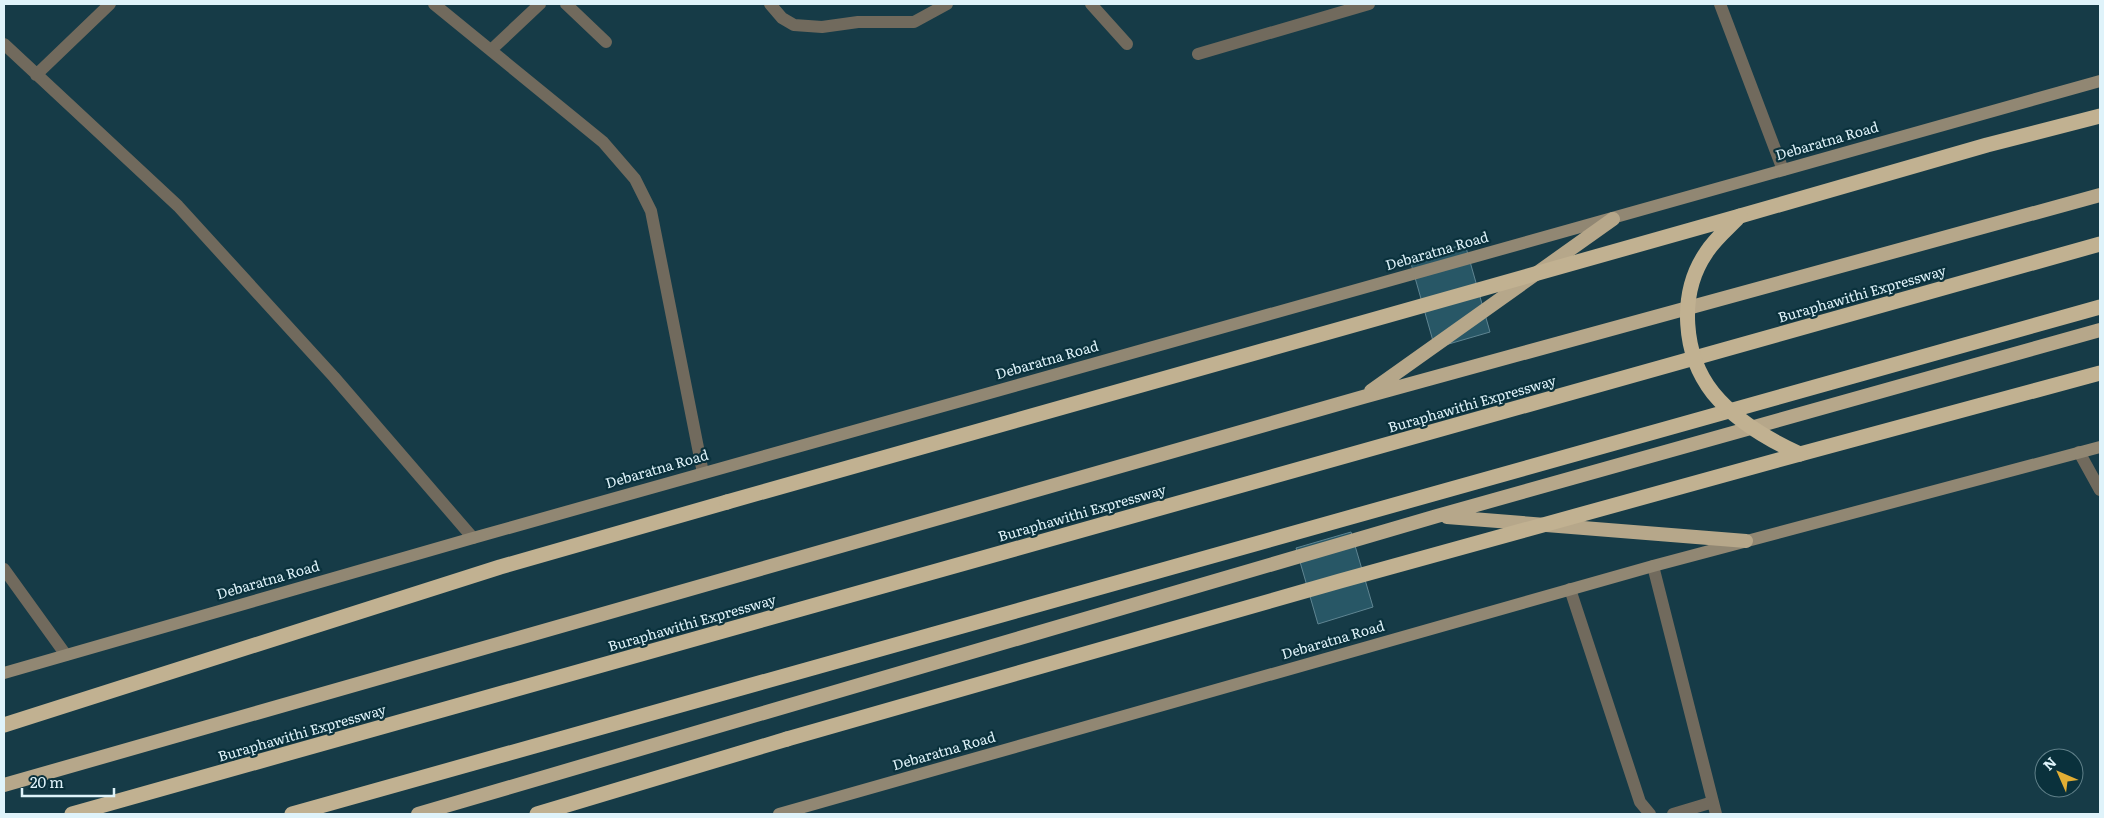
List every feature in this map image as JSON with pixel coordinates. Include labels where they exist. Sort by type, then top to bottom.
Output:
[{"type":"highway","points":[[4,725],[500,567],[1987,145],[2100,116]]},
{"type":"highway","points":[[4,785],[1362,397],[2100,194]]},
{"type":"highway","points":[[1740,216],[1718,237],[1705,253],[1696,270],[1690,290],[1688,323],[1691,346],[1700,373],[1712,391],[1728,409],[1763,435],[1800,454]]},
{"type":"highway","points":[[1362,397],[1612,219]]},
{"type":"highway","name":"Buraphawithi Expressway","points":[[72,814],[2100,244]]},
{"type":"highway","points":[[292,814],[2100,307]]},
{"type":"highway","points":[[418,814],[1437,516],[2100,330]]},
{"type":"highway","points":[[538,814],[787,739],[1340,581],[2100,373]]},
{"type":"highway","points":[[1437,516],[1746,541]]},
{"type":"main road","name":"Debaratna Road","points":[[4,673],[473,538],[2100,81]]},
{"type":"main road","name":"Debaratna Road","points":[[779,814],[1570,589],[2100,447]]},
{"type":"street","points":[[36,75],[110,4]]},
{"type":"street","points":[[434,4],[602,142],[635,179],[651,211],[703,474]]},
{"type":"street","points":[[491,50],[540,4]]},
{"type":"street","points":[[566,4],[606,42]]},
{"type":"street","points":[[770,4],[782,18],[794,25],[822,27],[858,22],[914,22],[947,4]]},
{"type":"street","points":[[1091,4],[1127,44]]},
{"type":"street","points":[[1198,54],[1370,4]]},
{"type":"street","points":[[1720,4],[1783,170]]},
{"type":"street","points":[[4,44],[178,206],[334,377],[473,538]]},
{"type":"street","points":[[2079,452],[2100,490]]},
{"type":"street","points":[[1654,566],[1715,808],[1673,814]]},
{"type":"street","points":[[4,569],[66,655]]},
{"type":"street","points":[[1570,589],[1640,802],[1650,814]]},
{"type":"building","points":[[1465,244],[1490,332],[1435,348],[1410,260]]},
{"type":"building","points":[[1351,532],[1373,607],[1318,624],[1296,548]]}]
